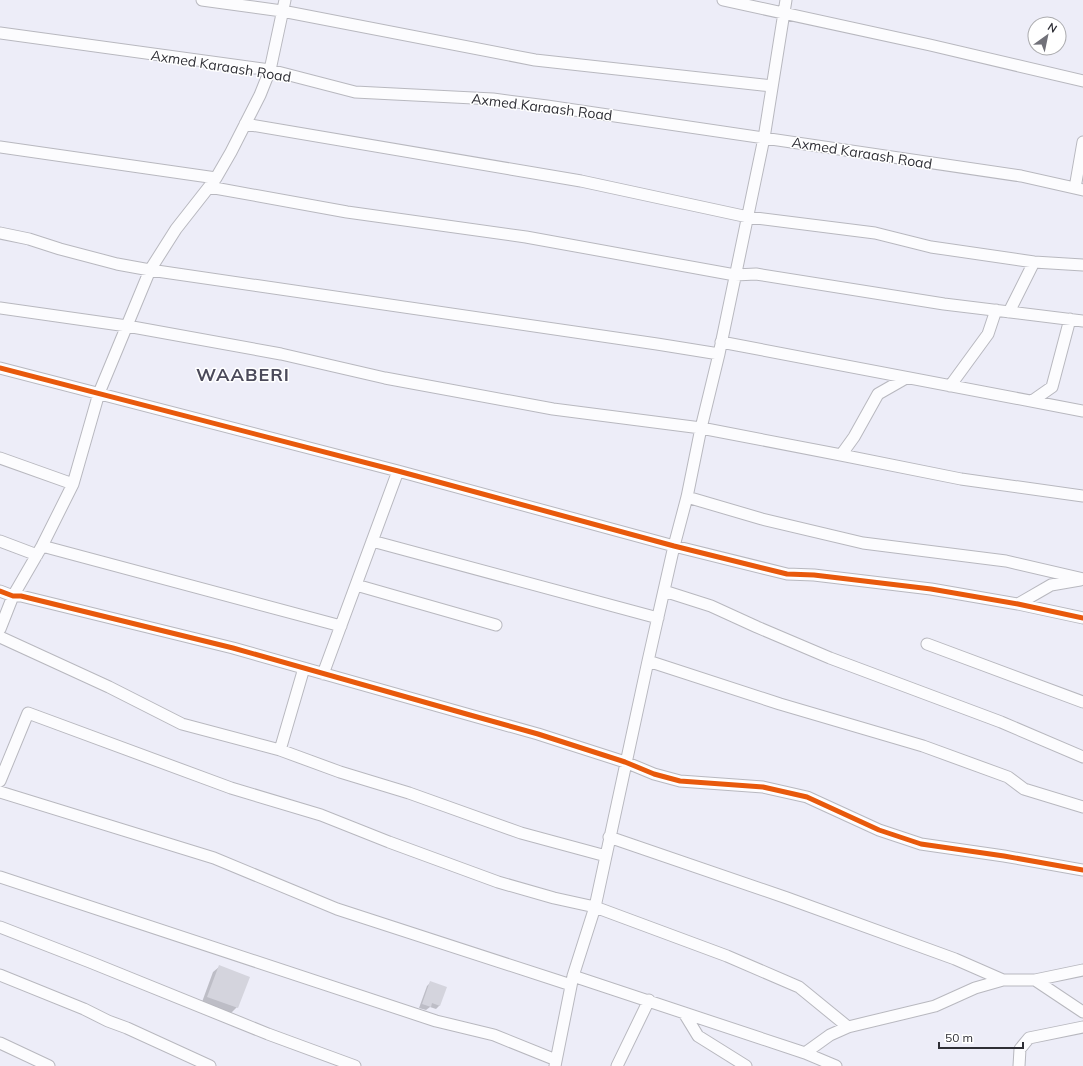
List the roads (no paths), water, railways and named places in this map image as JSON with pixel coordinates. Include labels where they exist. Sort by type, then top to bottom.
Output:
[{"type":"street","points":[[202,0],[284,6],[534,60],[772,86]]},
{"type":"street","points":[[723,0],[930,45],[1083,81]]},
{"type":"street","points":[[0,877],[436,1021],[494,1035],[556,1063],[572,981],[595,907],[625,762],[719,354],[764,138],[786,0]]},
{"type":"street","points":[[0,629],[13,596],[40,550],[73,484],[99,393],[150,270],[176,229],[216,178],[260,95],[270,70],[284,6]]},
{"type":"street","name":"Axmed Karaash Road","points":[[0,33],[270,70],[355,92],[493,99],[547,106],[1021,176],[1079,189]]},
{"type":"street","points":[[245,124],[581,181],[748,217],[875,233],[931,247],[1034,262],[1083,265]]},
{"type":"street","points":[[1079,189],[1083,142]]},
{"type":"street","points":[[0,147],[216,178]]},
{"type":"street","points":[[209,187],[347,212],[526,237],[735,275],[756,274],[944,304],[1083,321]]},
{"type":"street","points":[[0,233],[29,239],[117,264],[150,270],[719,354]]},
{"type":"street","points":[[1009,312],[1034,262]]},
{"type":"street","points":[[0,308],[127,326],[281,354],[385,378],[553,409],[701,428],[961,479],[1083,496]]},
{"type":"street","points":[[950,386],[988,334],[996,310]]},
{"type":"street","points":[[1032,401],[1052,388],[1070,319]]},
{"type":"street","points":[[721,342],[1083,411]]},
{"type":"street","points":[[0,368],[398,471],[674,546],[787,574],[814,575],[930,589],[1018,604],[1083,618]]},
{"type":"street","points":[[841,455],[854,437],[878,394],[906,378]]},
{"type":"street","points":[[0,458],[73,484]]},
{"type":"street","points":[[323,674],[398,471]]},
{"type":"street","points":[[687,497],[762,519],[863,543],[1006,561],[1083,580]]},
{"type":"street","points":[[372,541],[658,618]]},
{"type":"street","points":[[0,542],[40,550],[341,626]]},
{"type":"street","points":[[1018,604],[1051,585],[1083,580]]},
{"type":"street","points":[[356,585],[496,625]]},
{"type":"street","points":[[0,591],[13,596],[21,596],[218,644],[304,668],[538,734],[625,762],[654,774],[680,781],[763,787],[807,797],[879,830],[921,844],[1004,856],[1083,870]]},
{"type":"street","points":[[664,591],[711,606],[830,658],[1001,722],[1083,757]]},
{"type":"street","points":[[0,637],[109,687],[182,724],[280,750],[340,772],[409,793],[521,833],[606,856]]},
{"type":"street","points":[[926,644],[1083,702]]},
{"type":"street","points":[[648,661],[780,704],[923,746],[1008,777],[1024,789],[1083,807]]},
{"type":"street","points":[[280,750],[304,668]]},
{"type":"street","points":[[0,780],[28,713],[231,788],[321,815],[498,882],[554,898],[595,907],[726,956],[799,987],[848,1027]]},
{"type":"street","points":[[0,792],[214,858],[337,909],[572,981],[649,1000],[805,1053],[836,1066]]},
{"type":"street","points":[[609,837],[787,898],[955,959],[1002,980]]},
{"type":"street","points":[[0,927],[268,1034],[355,1066]]},
{"type":"street","points":[[805,1053],[830,1035],[848,1027],[936,1006],[974,988],[1002,980],[1035,980],[1083,970]]},
{"type":"street","points":[[0,975],[84,1009],[210,1066]]},
{"type":"street","points":[[1035,980],[1083,1012]]},
{"type":"street","points":[[616,1066],[649,1000]]},
{"type":"street","points":[[684,1013],[698,1036],[746,1066]]},
{"type":"street","points":[[1019,1066],[1020,1049],[1029,1038],[1083,1027]]},
{"type":"street","points":[[0,1043],[49,1066]]},
{"type":"district","name":"WAABERI","points":[[243,375]]}]
